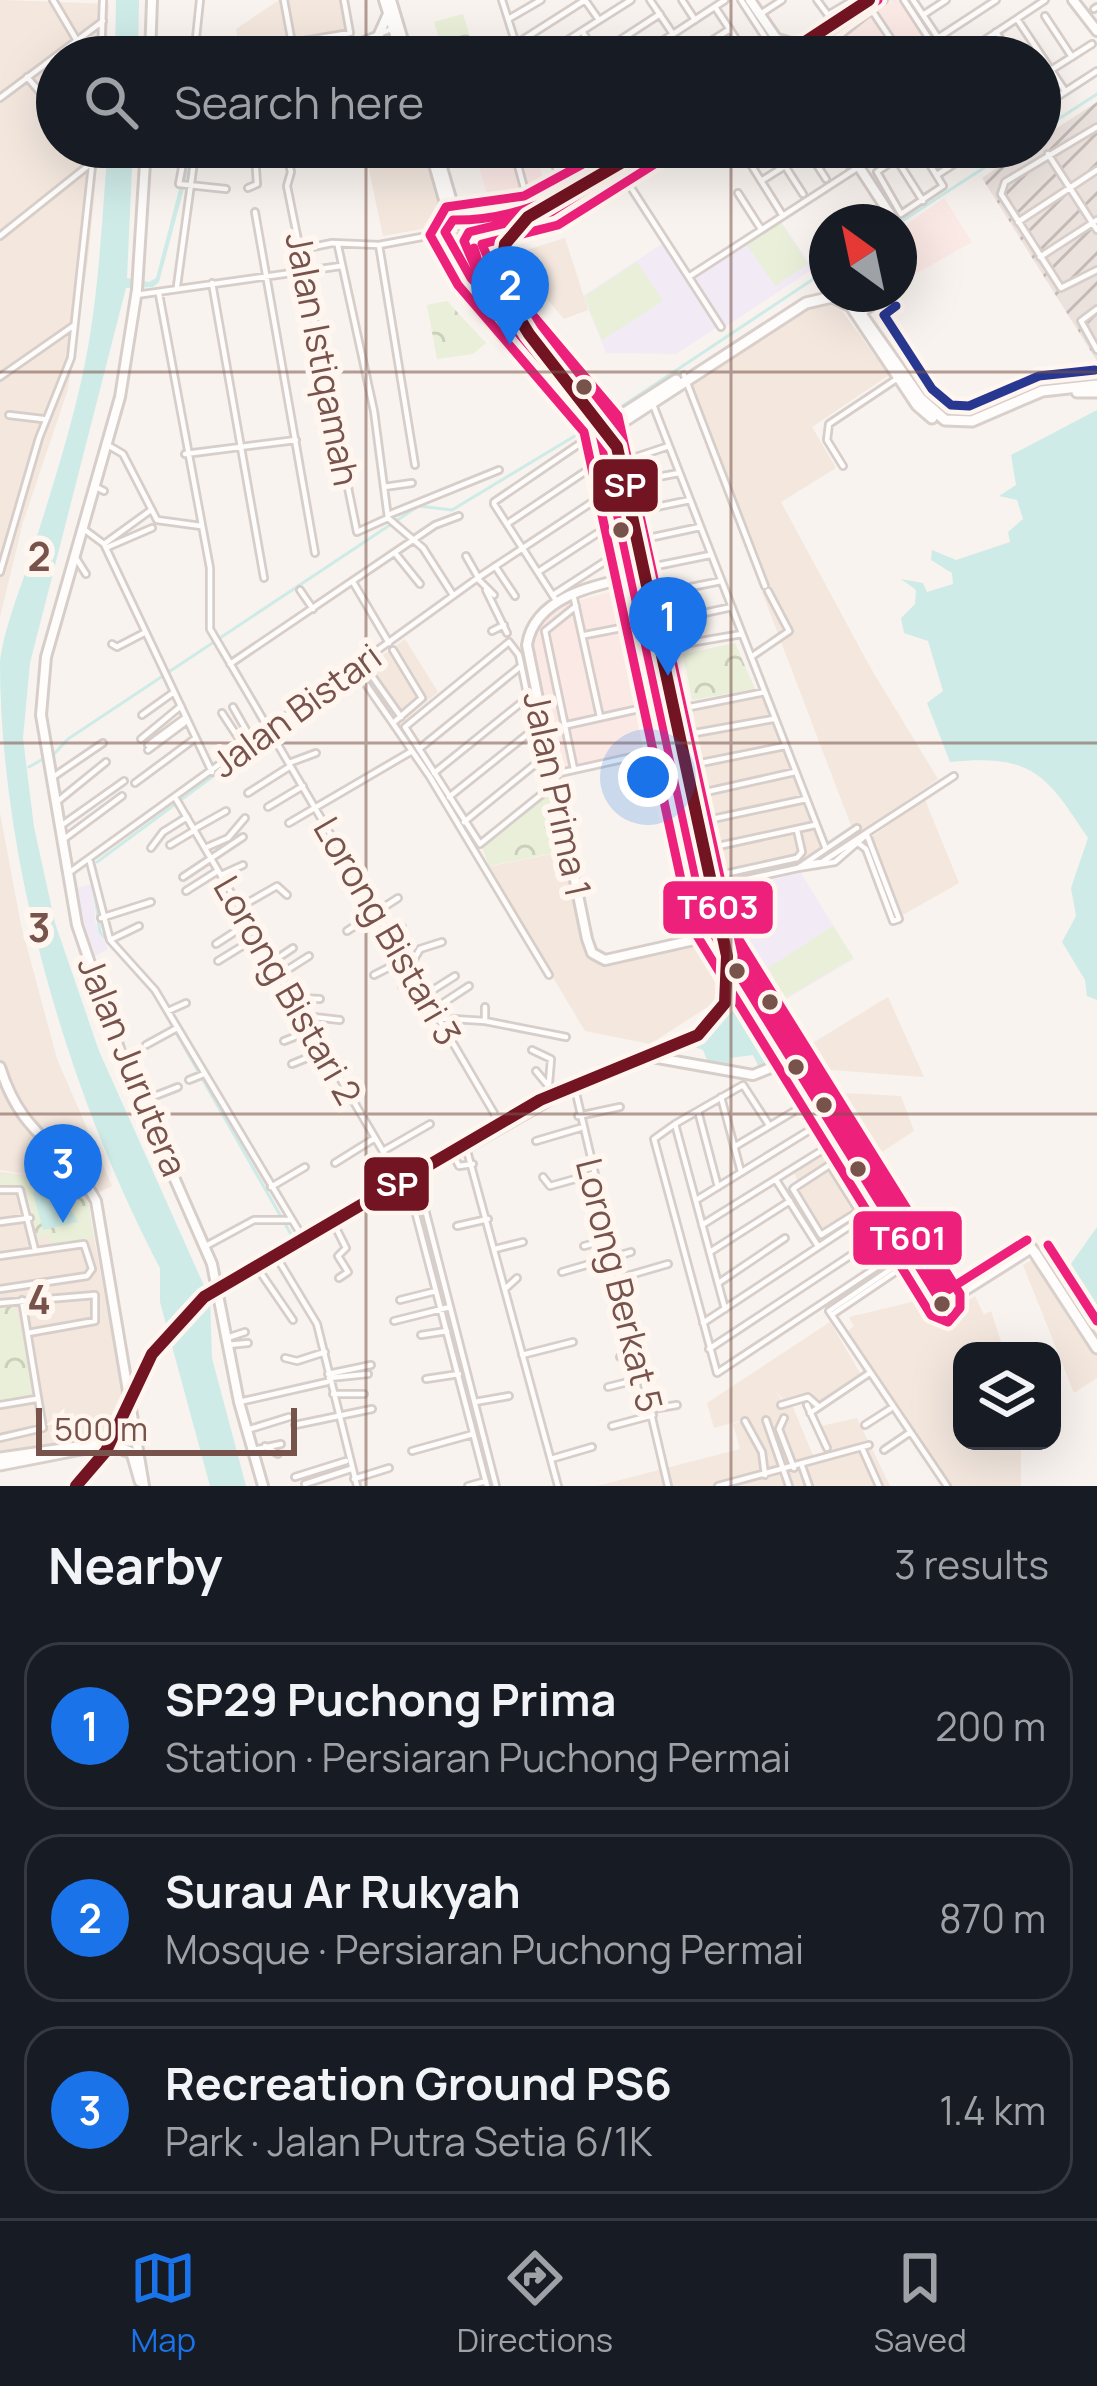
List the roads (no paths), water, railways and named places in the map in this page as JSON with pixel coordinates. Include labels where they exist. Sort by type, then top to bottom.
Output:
[{"type":"main road","points":[[853,6],[881,0]]},
{"type":"main road","points":[[458,230],[556,200],[608,168]]},
{"type":"main road","points":[[458,230],[551,212],[620,169]]},
{"type":"main road","points":[[458,230],[478,274],[601,424],[628,575],[667,709],[684,815],[712,936],[792,1060],[846,1156]]},
{"type":"main road","points":[[685,378],[809,296]]},
{"type":"main road","points":[[601,424],[621,419],[809,302]]},
{"type":"main road","points":[[863,312],[925,412],[944,425],[965,429],[1044,397],[1097,389]]},
{"type":"main road","points":[[601,424],[621,419]]},
{"type":"main road","points":[[628,575],[667,709],[661,750],[684,815]]},
{"type":"main road","points":[[792,1060],[821,1123],[945,1304]]},
{"type":"main road","points":[[945,1304],[1035,1253],[1097,1348]]},
{"type":"main road","points":[[914,1256],[945,1304]]},
{"type":"main road","points":[[937,1288],[965,1292]]},
{"type":"main road","points":[[99,1445],[124,1433],[129,1419]]},
{"type":"main road","points":[[20,1461],[133,1439]]},
{"type":"main road","points":[[99,1445],[130,1450],[142,1482]]},
{"type":"street","points":[[52,0],[74,36]]},
{"type":"street","points":[[102,36],[103,0]]},
{"type":"street","points":[[151,36],[152,0]]},
{"type":"street","points":[[196,36],[200,0]]},
{"type":"street","points":[[284,0],[290,36]]},
{"type":"street","points":[[334,36],[350,33],[344,0]]},
{"type":"street","points":[[502,0],[513,36]]},
{"type":"street","points":[[508,19],[541,0]]},
{"type":"street","points":[[529,36],[585,0],[599,20]]},
{"type":"street","points":[[574,36],[619,3],[631,0]]},
{"type":"street","points":[[650,0],[673,34]]},
{"type":"street","points":[[682,0],[694,20]]},
{"type":"street","points":[[670,36],[725,0]]},
{"type":"street","points":[[746,0],[772,36]]},
{"type":"street","points":[[746,0],[764,36]]},
{"type":"street","points":[[761,18],[782,0]]},
{"type":"street","points":[[817,0],[828,15],[853,6]]},
{"type":"street","points":[[838,36],[873,12],[881,0]]},
{"type":"street","points":[[904,0],[933,36]]},
{"type":"street","points":[[913,0],[937,36]]},
{"type":"street","points":[[923,15],[946,0]]},
{"type":"street","points":[[941,36],[996,0]]},
{"type":"street","points":[[1025,0],[1035,7]]},
{"type":"street","points":[[990,36],[1045,0]]},
{"type":"street","points":[[1073,0],[1097,31]]},
{"type":"street","points":[[388,5],[397,36]]},
{"type":"street","points":[[380,34],[388,5]]},
{"type":"street","points":[[388,5],[401,36]]},
{"type":"street","points":[[715,7],[734,36]]},
{"type":"street","points":[[873,12],[889,36]]},
{"type":"street","points":[[628,36],[660,14]]},
{"type":"street","points":[[1045,16],[1058,36]]},
{"type":"street","points":[[1017,19],[1028,36]]},
{"type":"street","points":[[80,36],[103,21]]},
{"type":"street","points":[[374,36],[394,28]]},
{"type":"street","points":[[394,28],[400,36]]},
{"type":"street","points":[[719,36],[730,29]]},
{"type":"street","points":[[582,31],[585,36]]},
{"type":"street","points":[[996,32],[999,36]]},
{"type":"street","points":[[1061,40],[1072,57]]},
{"type":"street","points":[[1061,64],[1092,44]]},
{"type":"street","points":[[0,98],[36,70]]},
{"type":"street","points":[[1061,94],[1097,70]]},
{"type":"street","points":[[27,77],[36,87]]},
{"type":"street","points":[[1061,86],[1065,92]]},
{"type":"street","points":[[1061,147],[1097,127]]},
{"type":"street","points":[[0,236],[86,168]]},
{"type":"street","points":[[0,572],[48,414],[71,358],[91,168]]},
{"type":"street","name":"Jalan Jurutera","points":[[145,168],[136,292],[106,444],[41,686],[76,926],[142,1101],[206,1246],[239,1402],[263,1486]]},
{"type":"street","points":[[177,286],[185,168]]},
{"type":"street","points":[[184,187],[190,168]]},
{"type":"street","points":[[248,188],[257,184],[256,168]]},
{"type":"street","name":"Jalan Istiqamah","points":[[291,168],[287,186],[357,532],[363,534],[388,517],[499,470]]},
{"type":"street","points":[[303,249],[379,245],[458,230],[440,168]]},
{"type":"street","points":[[519,168],[530,210]]},
{"type":"street","points":[[555,168],[560,185],[589,168]]},
{"type":"street","points":[[753,168],[783,216]]},
{"type":"street","points":[[761,181],[782,168]]},
{"type":"street","points":[[786,168],[803,194]]},
{"type":"street","points":[[820,168],[826,179]]},
{"type":"street","points":[[690,276],[851,168]]},
{"type":"street","points":[[856,168],[883,204]]},
{"type":"street","points":[[882,168],[877,172],[890,204]]},
{"type":"street","points":[[902,168],[923,200]]},
{"type":"street","points":[[917,205],[943,186],[932,168]]},
{"type":"street","points":[[937,175],[948,168]]},
{"type":"street","points":[[1028,168],[1002,187],[1003,199],[1040,257],[1064,290],[1097,270]]},
{"type":"street","points":[[1040,257],[1096,224],[1057,168]]},
{"type":"street","points":[[620,169],[721,327]]},
{"type":"street","points":[[1018,222],[1097,170]]},
{"type":"street","points":[[184,187],[214,184],[226,189]]},
{"type":"street","points":[[738,193],[762,230]]},
{"type":"street","points":[[255,212],[315,553]]},
{"type":"street","points":[[379,245],[415,465]]},
{"type":"street","points":[[338,246],[374,411],[388,517],[415,540],[453,595]]},
{"type":"street","points":[[136,292],[159,294],[177,286],[341,266]]},
{"type":"street","points":[[212,283],[264,578]]},
{"type":"street","points":[[106,444],[124,454],[157,520],[184,520],[191,529],[201,526],[159,294]]},
{"type":"street","points":[[1097,309],[1081,321],[1097,350]]},
{"type":"street","points":[[0,377],[73,326]]},
{"type":"street","points":[[842,466],[827,440],[829,424],[902,375]]},
{"type":"street","points":[[685,378],[766,589],[789,631],[751,657]]},
{"type":"street","points":[[651,400],[826,850]]},
{"type":"street","points":[[9,415],[40,422],[48,414]]},
{"type":"street","points":[[185,454],[296,440]]},
{"type":"street","points":[[584,440],[612,557],[556,599],[494,504],[496,497],[584,440]]},
{"type":"street","points":[[669,446],[628,456],[668,649],[742,634]]},
{"type":"street","points":[[507,524],[593,466]]},
{"type":"street","points":[[632,482],[680,473]]},
{"type":"street","points":[[384,487],[412,483]]},
{"type":"street","points":[[94,486],[104,491]]},
{"type":"street","name":"Jalan Bistari","points":[[70,872],[178,801],[354,667],[391,646],[453,595],[600,496]]},
{"type":"street","points":[[637,511],[690,500]]},
{"type":"street","points":[[105,546],[151,510]]},
{"type":"street","points":[[230,664],[415,540],[459,516]]},
{"type":"street","name":"Lorong Bistari 3","points":[[201,526],[213,591],[208,620],[215,640],[498,1120]]},
{"type":"street","points":[[538,572],[607,527]]},
{"type":"street","points":[[644,539],[700,527]]},
{"type":"street","points":[[81,528],[105,546],[212,772]]},
{"type":"street","points":[[105,546],[152,528]]},
{"type":"street","points":[[395,553],[420,584]]},
{"type":"street","points":[[74,555],[86,574]]},
{"type":"street","points":[[651,567],[711,555]]},
{"type":"street","points":[[466,556],[507,633]]},
{"type":"street","points":[[495,566],[515,596]]},
{"type":"street","points":[[556,599],[628,575]]},
{"type":"street","points":[[656,594],[721,580]]},
{"type":"street","points":[[353,582],[422,698],[393,723]]},
{"type":"street","points":[[300,590],[313,609]]},
{"type":"street","points":[[485,590],[494,595]]},
{"type":"street","points":[[573,594],[600,717]]},
{"type":"street","name":"Jalan Prima 1","points":[[556,599],[530,631],[531,697],[555,774],[592,953],[605,960],[712,936]]},
{"type":"street","points":[[574,769],[545,631],[576,606]]},
{"type":"street","points":[[662,622],[731,608]]},
{"type":"street","points":[[555,774],[661,750],[644,708],[626,627],[637,611]]},
{"type":"street","points":[[492,631],[504,625]]},
{"type":"street","points":[[583,636],[626,627],[642,635]]},
{"type":"street","points":[[112,644],[117,647],[146,631]]},
{"type":"street","points":[[354,667],[393,723],[415,750],[434,773],[480,844],[547,790],[531,697],[509,642],[405,727],[415,750],[549,974]]},
{"type":"street","points":[[289,823],[415,750],[521,666]]},
{"type":"street","points":[[368,668],[401,717]]},
{"type":"street","points":[[142,715],[174,692]]},
{"type":"street","points":[[764,692],[667,709],[684,735],[714,871],[719,875],[797,858],[802,852],[797,830]]},
{"type":"street","points":[[434,773],[531,697]]},
{"type":"street","points":[[140,739],[181,706]]},
{"type":"street","points":[[233,707],[253,742]]},
{"type":"street","points":[[566,725],[644,708]]},
{"type":"street","points":[[222,713],[245,748]]},
{"type":"street","points":[[684,735],[774,718]]},
{"type":"street","points":[[148,748],[187,719]]},
{"type":"street","points":[[449,797],[535,729]]},
{"type":"street","points":[[135,783],[196,739]]},
{"type":"street","points":[[52,778],[103,743]]},
{"type":"street","points":[[691,765],[785,746]]},
{"type":"street","points":[[248,793],[290,764],[316,753]]},
{"type":"street","points":[[464,822],[542,760]]},
{"type":"street","points":[[58,801],[106,762]]},
{"type":"street","points":[[697,794],[795,772]]},
{"type":"street","points":[[700,889],[822,862],[953,776]]},
{"type":"street","points":[[62,825],[124,781]]},
{"type":"street","points":[[268,807],[303,786]]},
{"type":"street","points":[[64,839],[122,796]]},
{"type":"street","points":[[703,821],[806,799]]},
{"type":"street","name":"Lorong Bistari 2","points":[[178,801],[382,1151],[404,1178]]},
{"type":"street","points":[[93,802],[99,812]]},
{"type":"street","points":[[170,845],[226,811]]},
{"type":"street","points":[[151,848],[163,832],[187,817]]},
{"type":"street","points":[[206,848],[228,838],[245,818]]},
{"type":"street","points":[[709,848],[816,825]]},
{"type":"street","points":[[801,866],[857,828]]},
{"type":"street","points":[[801,866],[835,862],[866,835]]},
{"type":"street","points":[[866,835],[898,920],[892,921],[866,849],[866,835]]},
{"type":"street","points":[[183,877],[243,837]]},
{"type":"street","points":[[858,843],[866,849]]},
{"type":"street","points":[[90,862],[110,940],[168,1011],[287,1222],[301,1235]]},
{"type":"street","points":[[186,891],[243,865]]},
{"type":"street","points":[[240,908],[277,886],[287,895]]},
{"type":"street","points":[[347,931],[398,898]]},
{"type":"street","points":[[101,918],[151,902]]},
{"type":"street","points":[[216,944],[249,923]]},
{"type":"street","points":[[110,940],[139,926]]},
{"type":"street","points":[[388,932],[402,927]]},
{"type":"street","points":[[218,961],[257,937]]},
{"type":"street","points":[[409,968],[420,949],[442,942]]},
{"type":"street","points":[[262,964],[293,948]]},
{"type":"street","points":[[279,975],[309,956]]},
{"type":"street","points":[[374,975],[404,960]]},
{"type":"street","points":[[425,995],[455,976]]},
{"type":"street","points":[[402,986],[415,977]]},
{"type":"street","points":[[433,1010],[469,986]]},
{"type":"street","points":[[292,998],[320,999]]},
{"type":"street","points":[[168,1011],[186,1003]]},
{"type":"street","points":[[485,1006],[485,1021]]},
{"type":"street","points":[[303,1016],[340,1020]]},
{"type":"street","points":[[437,1018],[485,1021],[566,1037]]},
{"type":"street","points":[[146,1046],[175,1029]]},
{"type":"street","points":[[284,1041],[311,1030]]},
{"type":"street","points":[[532,1050],[550,1059],[552,1088]]},
{"type":"street","points":[[292,1064],[324,1051]]},
{"type":"street","points":[[217,1288],[301,1235],[466,1147],[498,1120],[552,1088],[652,1057],[758,1075],[792,1060]]},
{"type":"street","points":[[0,1067],[22,1119],[78,1173],[96,1201],[142,1482]]},
{"type":"street","points":[[536,1071],[552,1088]]},
{"type":"street","points":[[189,1080],[201,1076]]},
{"type":"street","name":"Lorong Berkat 5","points":[[574,1084],[580,1128],[611,1239],[668,1486]]},
{"type":"street","points":[[142,1101],[178,1087]]},
{"type":"street","points":[[734,1148],[803,1106],[821,1123],[829,1146],[846,1156],[893,1258],[719,1372],[654,1139],[746,1087],[770,1125]]},
{"type":"street","points":[[721,1097],[740,1172]]},
{"type":"street","points":[[578,1116],[620,1107]]},
{"type":"street","points":[[698,1111],[718,1186]]},
{"type":"street","points":[[696,1200],[821,1123]]},
{"type":"street","points":[[382,1151],[430,1124]]},
{"type":"street","points":[[675,1124],[725,1309]]},
{"type":"street","points":[[536,1141],[580,1128]]},
{"type":"street","points":[[334,1163],[375,1138]]},
{"type":"street","points":[[702,1226],[829,1146]]},
{"type":"street","points":[[466,1147],[558,1486]]},
{"type":"street","points":[[453,1153],[459,1166],[473,1164]]},
{"type":"street","points":[[846,1156],[860,1211],[821,1235],[794,1190],[846,1156]]},
{"type":"street","points":[[369,1168],[388,1160]]},
{"type":"street","points":[[271,1187],[305,1167]]},
{"type":"street","points":[[543,1177],[550,1186],[593,1174]]},
{"type":"street","points":[[404,1178],[436,1292],[446,1308],[459,1374],[475,1402],[477,1435]]},
{"type":"street","points":[[404,1178],[446,1308],[490,1484],[468,1486]]},
{"type":"street","points":[[776,1180],[818,1247]]},
{"type":"street","points":[[0,1190],[17,1187],[30,1218],[35,1251]]},
{"type":"street","points":[[710,1252],[790,1201]]},
{"type":"street","points":[[703,1323],[869,1213]]},
{"type":"street","points":[[0,1222],[30,1218]]},
{"type":"street","points":[[457,1226],[488,1219]]},
{"type":"street","points":[[206,1246],[254,1220],[287,1222]]},
{"type":"street","points":[[329,1262],[346,1248],[333,1222]]},
{"type":"street","points":[[709,1349],[884,1234]]},
{"type":"street","points":[[718,1283],[785,1238]]},
{"type":"street","points":[[584,1246],[611,1239]]},
{"type":"street","points":[[495,1249],[523,1243]]},
{"type":"street","points":[[0,1256],[87,1246],[89,1275],[0,1289]]},
{"type":"street","points":[[562,1272],[631,1252]]},
{"type":"street","points":[[276,1255],[313,1318],[325,1352],[354,1484],[389,1468]]},
{"type":"street","points":[[338,1256],[348,1272],[339,1278]]},
{"type":"street","points":[[831,1312],[842,1309],[914,1256]]},
{"type":"street","points":[[831,1312],[914,1256]]},
{"type":"street","points":[[620,1278],[668,1264]]},
{"type":"street","points":[[256,1267],[296,1322],[313,1318]]},
{"type":"street","points":[[505,1289],[517,1278]]},
{"type":"street","points":[[400,1300],[436,1292]]},
{"type":"street","points":[[0,1304],[94,1294],[95,1322],[28,1333]]},
{"type":"street","points":[[494,1302],[508,1299]]},
{"type":"street","points":[[0,1438],[43,1427],[22,1300]]},
{"type":"street","points":[[394,1321],[446,1308]]},
{"type":"street","points":[[837,1322],[842,1309]]},
{"type":"street","points":[[831,1312],[868,1374],[947,1486]]},
{"type":"street","points":[[421,1335],[447,1330]]},
{"type":"street","points":[[228,1341],[245,1332]]},
{"type":"street","points":[[228,1341],[248,1343]]},
{"type":"street","points":[[522,1355],[573,1342]]},
{"type":"street","points":[[620,1357],[638,1350]]},
{"type":"street","points":[[285,1358],[297,1361],[325,1352]]},
{"type":"street","points":[[121,1356],[142,1482]]},
{"type":"street","points":[[239,1402],[370,1365]]},
{"type":"street","points":[[329,1378],[368,1374]]},
{"type":"street","points":[[426,1378],[459,1374]]},
{"type":"street","points":[[810,1413],[868,1374]]},
{"type":"street","points":[[608,1387],[644,1378]]},
{"type":"street","points":[[332,1394],[364,1394]]},
{"type":"street","points":[[475,1402],[508,1396]]},
{"type":"street","points":[[781,1405],[808,1397],[819,1408]]},
{"type":"street","points":[[0,1405],[38,1398]]},
{"type":"street","points":[[131,1403],[133,1439]]},
{"type":"street","points":[[612,1426],[677,1405]]},
{"type":"street","points":[[806,1405],[826,1448]]},
{"type":"street","points":[[865,1425],[891,1408]]},
{"type":"street","points":[[296,1425],[372,1409]]},
{"type":"street","points":[[247,1430],[289,1417]]},
{"type":"street","points":[[784,1418],[779,1429],[808,1486]]},
{"type":"street","points":[[766,1420],[789,1486]]},
{"type":"street","points":[[745,1421],[762,1452],[765,1475]]},
{"type":"street","points":[[884,1450],[910,1432]]},
{"type":"street","points":[[412,1450],[477,1435]]},
{"type":"street","points":[[253,1450],[281,1444]]},
{"type":"street","points":[[265,1446],[278,1454]]},
{"type":"street","points":[[723,1485],[744,1483],[865,1446],[879,1486]]},
{"type":"street","points":[[551,1459],[592,1448]]},
{"type":"street","points":[[295,1477],[348,1460]]},
{"type":"street","points":[[305,1484],[351,1469]]},
{"type":"water","points":[[116,0],[139,0],[138,36],[115,36]]},
{"type":"water","points":[[106,168],[132,168],[127,278],[149,282],[156,278],[185,168],[189,168],[159,282],[153,287],[126,288],[30,663],[23,738],[34,827],[55,923],[99,1051],[210,1299],[212,1358],[246,1486],[210,1486],[160,1302],[160,1268],[96,1128],[69,1052],[26,895],[12,816],[0,661],[81,382],[96,294]]},
{"type":"water","points":[[1097,410],[1097,1000],[1087,996],[1085,980],[1062,942],[1076,916],[1071,888],[1088,838],[1060,798],[1034,773],[1001,762],[950,762],[927,703],[943,691],[928,641],[904,633],[901,618],[915,604],[916,590],[901,579],[923,583],[927,592],[953,584],[952,573],[931,560],[932,550],[956,560],[1010,542],[1008,532],[1023,519],[1017,500],[999,496],[1016,485],[1011,455]]},
{"type":"water","points":[[728,1009],[745,1009],[771,1044],[767,1069],[761,1072],[753,1055],[730,1058],[730,1069],[710,1067],[703,1050],[689,1045],[707,1034]]},
{"type":"water","points":[[38,1184],[64,1199],[74,1196],[69,1207],[78,1222],[43,1230],[33,1193]]},
{"type":"water","points":[[1097,1227],[1097,1328],[1084,1317],[1061,1278]]},
{"type":"waterway","points":[[1061,117],[1097,94]]},
{"type":"waterway","points":[[917,211],[984,168]]},
{"type":"waterway","points":[[606,417],[809,282]]},
{"type":"waterway","points":[[54,754],[68,739],[419,506],[452,510],[593,425]]},
{"type":"waterway","points":[[430,616],[472,584]]},
{"type":"waterway","points":[[630,593],[634,615]]},
{"type":"waterway","points":[[637,636],[646,679]]},
{"type":"waterway","points":[[97,862],[350,675]]},
{"type":"waterway","points":[[652,706],[660,743]]},
{"type":"waterway","points":[[29,767],[43,759]]},
{"type":"waterway","points":[[664,759],[674,810]]},
{"type":"waterway","points":[[679,824],[703,928]]},
{"type":"waterway","points":[[94,888],[100,932],[154,994],[292,1236],[564,1081],[695,1029],[705,1034]]},
{"type":"waterway","points":[[715,949],[742,992],[738,1010]]},
{"type":"waterway","points":[[414,1181],[492,1486]]},
{"type":"tunnel","points":[[812,36],[850,9]]},
{"type":"tunnel","points":[[826,36],[853,18]]},
{"type":"place","name":"Surau Ar Rukyah","points":[[510,345]]},
{"type":"place","name":"SP29 Puchong Prima","points":[[668,676]]},
{"type":"place","name":"Recreation Ground PS6","points":[[63,1223]]}]
